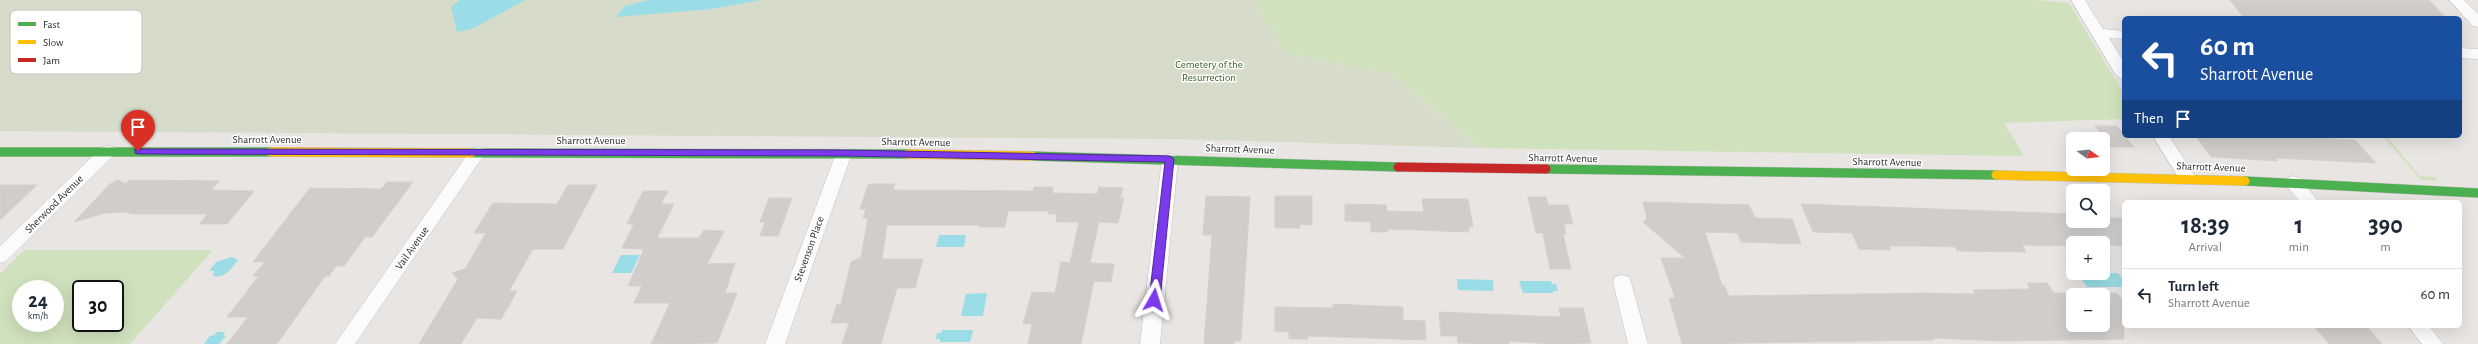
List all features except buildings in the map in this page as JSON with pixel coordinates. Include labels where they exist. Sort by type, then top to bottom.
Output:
[{"type":"street","points":[[2078,0],[2122,73]]},
{"type":"street","points":[[2456,0],[2478,23]]},
{"type":"street","points":[[2098,33],[2122,35]]},
{"type":"street","points":[[2462,53],[2478,54]]},
{"type":"street","points":[[2163,138],[2187,178]]},
{"type":"street","name":"Sherwood Avenue","points":[[0,257],[108,151]]},
{"type":"street","name":"Sharrott Avenue","points":[[0,152],[844,153],[1170,159],[1402,167],[2187,178],[2478,192]]},
{"type":"street","name":"Vail Avenue","points":[[345,344],[478,152]]},
{"type":"street","name":"Stevenson Place","points":[[775,344],[844,153]]},
{"type":"street","points":[[1150,344],[1170,159]]},
{"type":"street","points":[[2293,182],[2308,200]]},
{"type":"street","points":[[1622,282],[1638,344]]},
{"type":"street","points":[[2420,328],[2433,344]]},
{"type":"green space","name":"Cemetery of the Resurrection","points":[[0,0],[1261,0],[1254,4],[1288,54],[1390,73],[1453,124],[1479,148],[1177,139],[0,131]]},
{"type":"green space","points":[[1261,0],[2037,0],[2069,3],[2122,91],[2122,119],[2004,123],[2024,156],[1479,148],[1453,124],[1390,73],[1288,54],[1254,3]]},
{"type":"green space","points":[[2385,138],[2388,138],[2420,176],[2434,177],[2438,181],[2421,180]]},
{"type":"green space","points":[[24,250],[213,250],[130,344],[0,344],[0,274]]},
{"type":"water","points":[[460,0],[525,0],[472,29],[457,32],[451,7]]},
{"type":"water","points":[[649,0],[761,0],[711,9],[616,17],[625,6]]},
{"type":"water","points":[[939,235],[966,235],[964,247],[936,247]]},
{"type":"water","points":[[621,255],[640,255],[631,273],[612,273]]},
{"type":"water","points":[[232,257],[238,260],[221,276],[213,276],[214,271],[209,271],[216,262]]},
{"type":"water","points":[[2110,273],[2118,273],[2122,278],[2122,287],[2087,287],[2082,280],[2110,280]]},
{"type":"water","points":[[1457,279],[1493,280],[1494,291],[1458,290]]},
{"type":"water","points":[[1519,281],[1551,281],[1552,284],[1556,284],[1558,291],[1553,291],[1553,293],[1523,293]]},
{"type":"water","points":[[987,293],[983,316],[961,316],[966,294]]},
{"type":"water","points":[[942,330],[973,330],[970,342],[940,342],[940,339],[936,339],[937,333],[941,333]]},
{"type":"water","points":[[217,332],[225,332],[223,335],[226,336],[219,344],[204,344],[210,336]]},
{"type":"traffic: fast","points":[[0,152],[271,152]]},
{"type":"traffic: fast","points":[[471,153],[908,154]]},
{"type":"traffic: fast","points":[[1032,156],[1398,167]]},
{"type":"traffic: fast","points":[[1546,169],[1996,175]]},
{"type":"traffic: fast","points":[[2245,181],[2478,193]]},
{"type":"traffic: slow","points":[[271,152],[471,153]]},
{"type":"traffic: slow","points":[[908,154],[1032,156]]},
{"type":"traffic: slow","points":[[1996,175],[2245,181]]},
{"type":"traffic: jam","points":[[1398,167],[1546,169]]},
{"type":"route","points":[[138,151],[844,153],[1170,159],[1154,300]]}]
